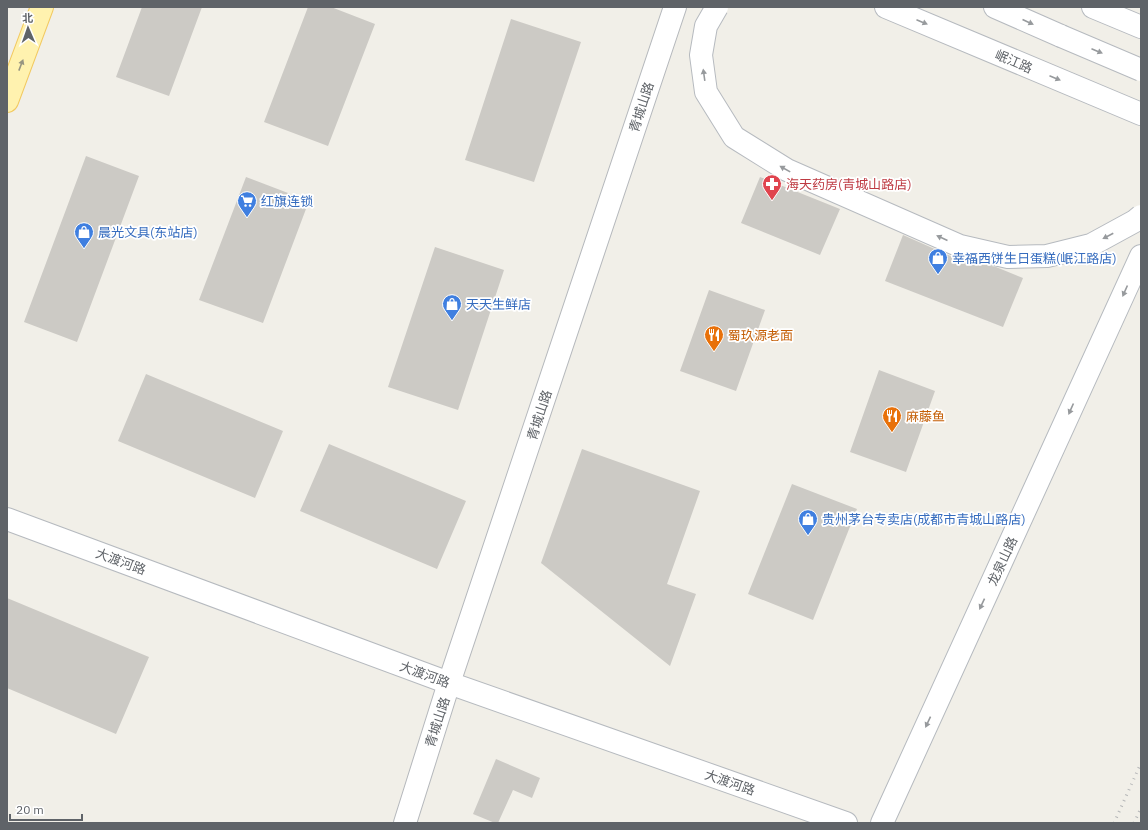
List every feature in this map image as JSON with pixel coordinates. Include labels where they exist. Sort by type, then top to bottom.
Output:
[{"type":"main road","points":[[7,101],[42,7]]},
{"type":"street","name":"青城山路","points":[[405,823],[449,683],[675,7]]},
{"type":"street","points":[[717,7],[706,26],[701,55],[706,92],[734,138],[787,170],[960,246],[1008,257],[1047,256],[1091,245],[1135,221],[1141,216]]},
{"type":"street","name":"岷江路","points":[[886,7],[1141,114]]},
{"type":"street","points":[[995,7],[1141,70]]},
{"type":"street","points":[[1093,7],[1141,27]]},
{"type":"street","name":"龙泉山路","points":[[882,823],[1141,256]]},
{"type":"street","name":"大渡河路","points":[[7,518],[449,683],[846,823]]},
{"type":"building","points":[[142,7],[202,7],[169,96],[116,77]]},
{"type":"building","points":[[308,7],[331,7],[375,24],[328,146],[264,122]]},
{"type":"building","points":[[511,19],[581,42],[534,182],[465,160]]},
{"type":"building","points":[[86,156],[139,176],[77,342],[24,322]]},
{"type":"building","points":[[246,177],[309,201],[263,323],[199,300]]},
{"type":"building","points":[[760,177],[840,209],[820,255],[741,223]]},
{"type":"building","points":[[903,235],[955,258],[996,267],[1023,278],[1003,327],[885,281]]},
{"type":"building","points":[[435,247],[504,270],[458,410],[388,387]]},
{"type":"building","points":[[709,290],[765,310],[736,391],[680,371]]},
{"type":"building","points":[[879,370],[935,391],[906,472],[850,452]]},
{"type":"building","points":[[146,374],[283,431],[255,498],[118,441]]},
{"type":"building","points":[[329,444],[466,501],[437,569],[300,511]]},
{"type":"building","points":[[582,449],[700,491],[667,584],[696,594],[670,666],[541,563]]},
{"type":"building","points":[[792,484],[857,509],[813,620],[748,594]]},
{"type":"building","points":[[7,598],[149,657],[116,734],[7,688]]},
{"type":"building","points":[[496,759],[540,778],[532,798],[513,790],[498,823],[473,814]]},
{"type":"railway","points":[[1114,823],[1141,763]]},
{"type":"railway","points":[[1134,823],[1141,808]]},
{"type":"place","name":"海天药房(青城山路店)","points":[[772,201]]},
{"type":"place","name":"红旗连锁","points":[[247,218]]},
{"type":"place","name":"晨光文具(东站店)","points":[[84,249]]},
{"type":"place","name":"幸福西饼生日蛋糕(岷江路店)","points":[[938,275]]},
{"type":"place","name":"天天生鲜店","points":[[452,321]]},
{"type":"place","name":"蜀玖源老面","points":[[714,352]]},
{"type":"place","name":"麻藤鱼","points":[[892,433]]},
{"type":"place","name":"贵州茅台专卖店(成都市青城山路店)","points":[[808,536]]}]
